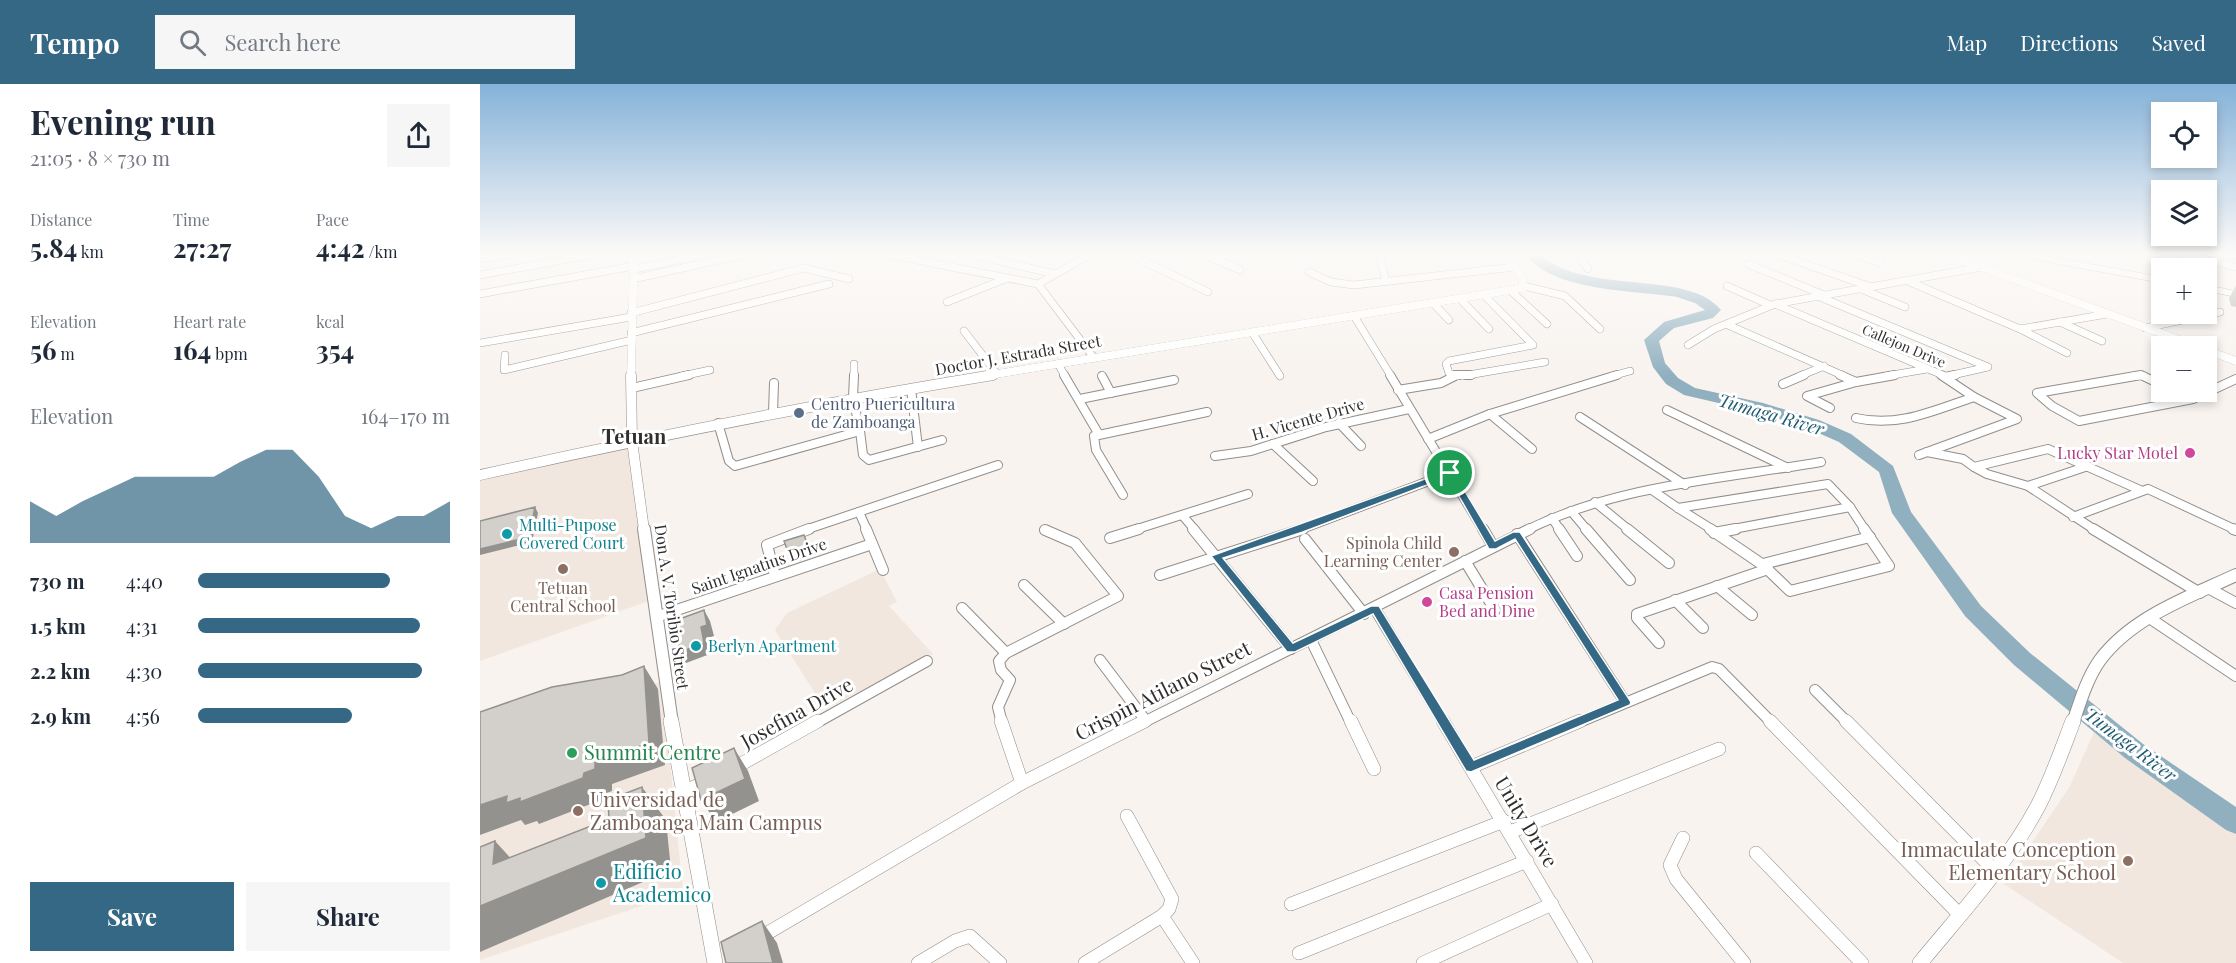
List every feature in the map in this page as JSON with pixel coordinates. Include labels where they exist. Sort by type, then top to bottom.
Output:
[{"type":"street","name":"Don A. V. Toribio Street","points":[[632,294],[632,441],[683,792],[719,962]]},
{"type":"street","points":[[480,343],[631,315],[708,294]]},
{"type":"street","points":[[506,355],[504,370],[791,294]]},
{"type":"street","points":[[947,302],[967,294]]},
{"type":"street","points":[[1046,294],[1094,358]]},
{"type":"street","name":"Doctor J. Estrada Street","points":[[480,475],[718,423],[853,398],[1495,294]]},
{"type":"street","points":[[1514,294],[1547,324]]},
{"type":"street","points":[[1557,294],[1565,296],[1600,329]]},
{"type":"street","name":"Callejon Drive","points":[[1747,294],[1946,377],[1974,397],[2017,420],[1923,454],[1963,459],[1974,468]]},
{"type":"street","points":[[1816,294],[1988,367],[1946,377]]},
{"type":"street","points":[[1688,345],[1690,340],[1705,332],[1728,325],[1773,304],[1832,294]]},
{"type":"street","points":[[1873,294],[1905,307]]},
{"type":"street","points":[[1938,294],[2020,329],[2067,353]]},
{"type":"street","points":[[2054,294],[2168,336]]},
{"type":"street","points":[[1455,376],[1447,370],[1448,362],[1533,345],[1485,296]]},
{"type":"street","points":[[1461,300],[1489,329]]},
{"type":"street","points":[[1434,304],[1449,320]]},
{"type":"street","points":[[2145,328],[2220,312]]},
{"type":"street","points":[[2020,329],[2107,314]]},
{"type":"street","points":[[1354,316],[1492,546]]},
{"type":"street","points":[[2060,322],[2102,341]]},
{"type":"street","points":[[1728,325],[1856,381]]},
{"type":"street","points":[[964,331],[997,374]]},
{"type":"street","points":[[1252,332],[1280,376]]},
{"type":"street","points":[[2217,354],[2236,361]]},
{"type":"street","points":[[1398,390],[1441,383],[1455,376],[1545,362]]},
{"type":"street","points":[[854,364],[853,398],[865,459],[874,460],[942,440]]},
{"type":"street","points":[[1058,364],[1098,433]]},
{"type":"street","points":[[1783,384],[1824,366]]},
{"type":"street","points":[[1830,408],[1807,396],[1856,381],[1927,369]]},
{"type":"street","points":[[632,388],[710,370]]},
{"type":"street","points":[[1428,439],[1490,414],[1630,371]]},
{"type":"street","points":[[2151,380],[2141,375],[2037,393],[2043,401],[2079,421],[2177,402]]},
{"type":"street","points":[[1102,376],[1111,393]]},
{"type":"street","points":[[2217,387],[2236,379]]},
{"type":"street","points":[[1080,399],[1174,380]]},
{"type":"street","points":[[773,413],[774,384]]},
{"type":"street","points":[[911,389],[918,447]]},
{"type":"street","points":[[1856,418],[1878,423],[1893,422],[1974,397]]},
{"type":"street","name":"H. Vicente Drive","points":[[1215,456],[1237,454],[1339,423],[1409,409]]},
{"type":"street","points":[[1668,410],[1788,468]]},
{"type":"street","points":[[1123,495],[1096,450],[1093,439],[1098,433],[1207,412]]},
{"type":"street","points":[[1490,414],[1532,449]]},
{"type":"street","points":[[1580,417],[1685,484]]},
{"type":"street","points":[[718,423],[729,461],[735,466],[860,431]]},
{"type":"street","points":[[1339,423],[1361,446]]},
{"type":"street","points":[[1274,444],[1313,481]]},
{"type":"street","points":[[1974,468],[2044,448],[2061,453],[2140,490]]},
{"type":"street","name":"Crispin Atilano Street","points":[[748,945],[1022,783],[1552,518],[1595,502],[1652,490],[1821,462]]},
{"type":"street","points":[[775,576],[766,545],[770,542],[998,465]]},
{"type":"street","points":[[2028,486],[2088,466]]},
{"type":"street","points":[[1974,468],[1991,477],[2011,479],[2028,486],[2073,517],[2204,591],[2236,603]]},
{"type":"street","points":[[1160,574],[1300,530],[1450,473]]},
{"type":"street","points":[[1652,490],[1677,508],[1765,567],[1786,588],[1794,591],[1887,567],[1889,562],[1850,507],[1832,486],[1823,483],[1677,508]]},
{"type":"street","points":[[2073,517],[2140,490],[2148,489],[2159,492],[2236,530]]},
{"type":"street","points":[[1110,538],[1248,494]]},
{"type":"street","points":[[1595,502],[1669,563]]},
{"type":"street","points":[[1714,533],[1850,507]]},
{"type":"street","points":[[1571,511],[1630,580]]},
{"type":"street","points":[[859,512],[883,570]]},
{"type":"street","points":[[1183,516],[1291,649]]},
{"type":"street","points":[[1552,518],[1577,556]]},
{"type":"street","points":[[1022,783],[998,712],[998,705],[1009,688],[1010,680],[999,665],[1006,653],[1118,596],[1075,543],[1045,530]]},
{"type":"street","points":[[1517,534],[1625,702]]},
{"type":"street","points":[[1659,643],[1636,614],[1765,567],[1870,537]]},
{"type":"street","name":"Unity Drive","points":[[1305,539],[1370,611],[1471,767],[1586,963]]},
{"type":"street","name":"Saint Ignatius Drive","points":[[656,617],[872,544]]},
{"type":"street","points":[[1465,561],[1495,610]]},
{"type":"street","points":[[1926,961],[1996,872],[2037,806],[2089,681],[2103,656],[2121,637],[2148,617],[2236,575]]},
{"type":"street","points":[[1024,585],[1064,624]]},
{"type":"street","points":[[1717,586],[1752,615]]},
{"type":"street","points":[[1675,600],[1703,628]]},
{"type":"street","points":[[962,608],[1006,653]]},
{"type":"street","points":[[2148,617],[2236,676]]},
{"type":"street","points":[[1311,640],[1374,769]]},
{"type":"street","points":[[1100,660],[1146,721]]},
{"type":"street","name":"Josefina Drive","points":[[683,792],[722,774],[927,661]]},
{"type":"street","points":[[1471,767],[1698,672],[1712,667],[1719,669],[1960,915]]},
{"type":"street","points":[[1815,690],[1996,872]]},
{"type":"street","points":[[1291,904],[1719,749]]},
{"type":"street","points":[[1085,963],[1162,916],[1169,909],[1172,899],[1170,891],[1127,816]]},
{"type":"street","points":[[1683,838],[1670,865],[1676,879],[1743,963]]},
{"type":"street","points":[[1756,853],[1862,963]]},
{"type":"street","points":[[1299,953],[1527,861]]},
{"type":"street","points":[[1423,963],[1552,904]]},
{"type":"street","points":[[1162,916],[1192,963]]},
{"type":"street","points":[[918,963],[955,941],[970,936],[1000,963]]},
{"type":"shaded area","name":"Tetuan Central School","points":[[631,443],[649,601],[480,661],[480,477]]},
{"type":"shaded area","points":[[880,569],[897,602],[889,606],[933,654],[825,709],[775,630],[787,613]]},
{"type":"shaded area","name":"Universidad de Zamboanga Main Campus","points":[[662,682],[683,892],[480,960],[480,730]]},
{"type":"shaded area","name":"Immaculate Conception Elementary School","points":[[2094,732],[2236,835],[2236,963],[2123,963],[2004,884],[2070,786]]},
{"type":"building","name":"Multi-Pupose Covered Court","points":[[535,507],[529,537],[480,549],[480,521]]},
{"type":"building","points":[[804,535],[808,546],[788,552],[784,541]]},
{"type":"building","points":[[704,610],[707,625],[701,627],[704,643],[680,652],[674,621]]},
{"type":"building","name":"Summit Centre","points":[[644,666],[649,743],[595,762],[595,769],[584,773],[583,778],[520,802],[520,798],[506,803],[507,796],[480,805],[480,712],[552,687],[622,675]]},
{"type":"building","points":[[734,748],[745,779],[701,800],[692,768]]},
{"type":"building","points":[[642,787],[646,838],[480,906],[480,847],[495,841],[493,864],[609,819],[608,800]]},
{"type":"building","points":[[762,921],[773,963],[726,963],[721,942]]},
{"type":"waterway","name":"Tumaga River","points":[[1679,294],[1700,300],[1714,310],[1708,315],[1669,325],[1651,340],[1658,364],[1672,381],[1690,392],[1757,407],[1813,424],[1845,438],[1887,470],[1902,513],[1973,611],[2022,659],[2134,751],[2236,822]]},
{"type":"place","name":"Centro Puericultura de Zamboanga","points":[[799,413]]},
{"type":"place","name":"Lucky Star Motel","points":[[2190,453]]},
{"type":"place","name":"Multi-Pupose Covered Court","points":[[507,534]]},
{"type":"place","name":"Spinola Child Learning Center","points":[[1454,552]]},
{"type":"place","name":"Tetuan Central School","points":[[563,569]]},
{"type":"place","name":"Casa Pension Bed and Dine","points":[[1427,602]]},
{"type":"place","name":"Berlyn Apartment","points":[[696,646]]},
{"type":"place","name":"Summit Centre","points":[[572,753]]},
{"type":"place","name":"Universidad de Zamboanga Main Campus","points":[[578,811]]},
{"type":"place","name":"Immaculate Conception Elementary School","points":[[2128,861]]},
{"type":"place","name":"Edificio Academico","points":[[601,883]]},
{"type":"district","name":"Tetuan","points":[[634,437]]},
{"type":"route","points":[[1450,473],[1492,546],[1517,534],[1625,702],[1471,767],[1375,609],[1291,649],[1216,556],[1300,530],[1450,473]]}]
